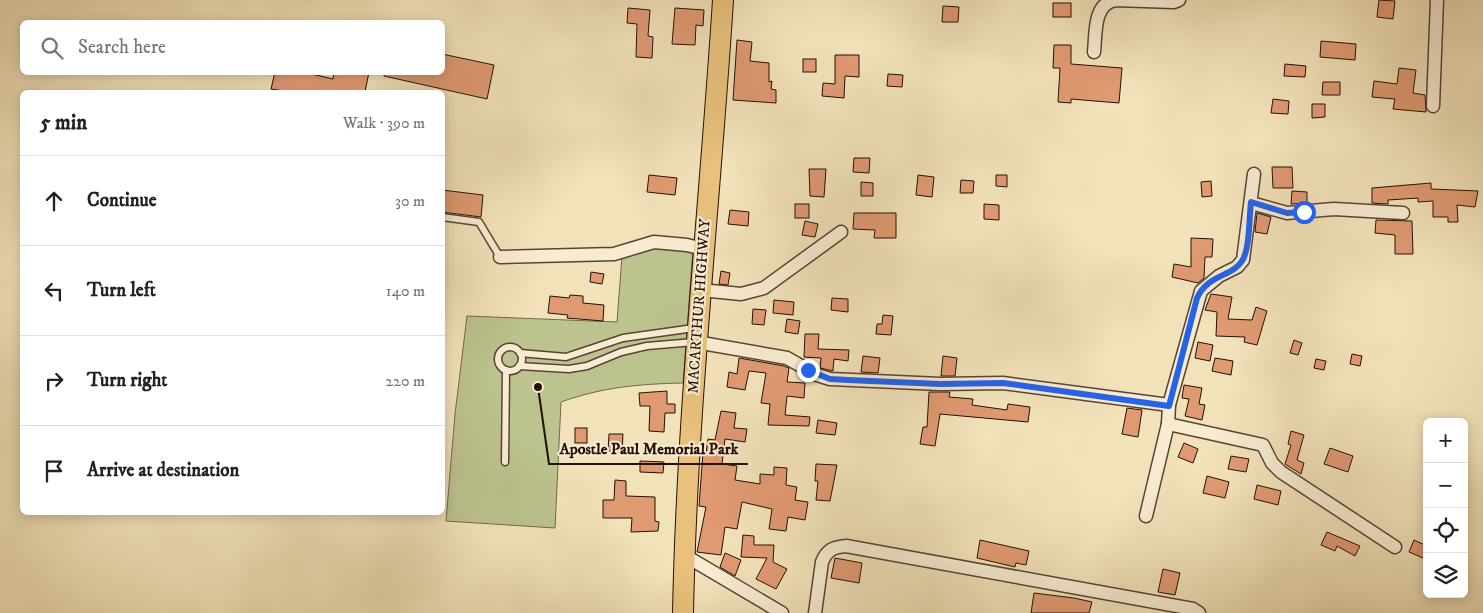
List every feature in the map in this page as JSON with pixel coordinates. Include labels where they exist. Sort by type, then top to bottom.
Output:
[{"type":"highway","name":"MACARTHUR HIGHWAY","points":[[683,613],[684,555],[697,334],[703,249],[714,148],[723,0]]},
{"type":"street","points":[[1094,52],[1099,12],[1107,2],[1115,0],[1174,2],[1179,0]]},
{"type":"street","points":[[1432,106],[1437,0]]},
{"type":"street","points":[[1146,516],[1168,424],[1169,406],[1197,298],[1208,283],[1236,268],[1243,260],[1254,174]]},
{"type":"street","points":[[1251,202],[1287,213],[1334,209],[1403,213]]},
{"type":"street","points":[[701,290],[741,294],[764,288],[841,232]]},
{"type":"street","points":[[500,257],[614,254],[654,242],[687,244],[703,249]]},
{"type":"street","points":[[697,334],[787,358],[817,375],[830,379],[940,384],[1003,383],[1169,406]]},
{"type":"street","points":[[1168,424],[1263,445],[1272,463],[1281,472],[1395,547]]},
{"type":"street","points":[[815,613],[822,562],[825,555],[834,547],[846,546],[1193,609],[1199,613]]},
{"type":"street","points":[[684,555],[782,613]]},
{"type":"lane","points":[[445,216],[479,222],[500,257]]},
{"type":"lane","points":[[520,353],[566,358],[645,333],[668,331],[697,334]]},
{"type":"lane","points":[[668,331],[669,344]]},
{"type":"lane","points":[[645,333],[647,346]]},
{"type":"lane","points":[[519,366],[521,362],[520,353],[514,347],[509,346],[500,351],[498,359],[502,368],[506,370],[515,369],[519,366],[569,369],[586,366],[621,352],[647,346],[669,344],[697,334]]},
{"type":"lane","points":[[566,358],[569,369]]},
{"type":"lane","points":[[505,462],[506,370]]},
{"type":"green space","points":[[652,245],[693,248],[683,383],[621,387],[561,402],[555,528],[446,521],[455,414],[467,316],[617,322],[622,256]]},
{"type":"building","points":[[1379,0],[1395,1],[1393,19],[1377,17]]},
{"type":"building","points":[[1053,3],[1071,3],[1071,17],[1053,17]]},
{"type":"building","points":[[943,6],[959,7],[958,22],[942,22]]},
{"type":"building","points":[[628,8],[650,10],[648,36],[653,37],[652,58],[636,57],[637,24],[627,23]]},
{"type":"building","points":[[675,8],[704,10],[703,26],[696,25],[695,45],[672,44]]},
{"type":"building","points":[[737,40],[752,42],[750,61],[769,63],[769,82],[772,81],[771,89],[776,90],[776,103],[733,100]]},
{"type":"building","points":[[1321,41],[1356,44],[1355,60],[1320,57]]},
{"type":"building","points":[[1054,45],[1071,45],[1071,64],[1122,68],[1119,103],[1071,99],[1071,103],[1058,102],[1060,68],[1053,68]]},
{"type":"building","points":[[445,55],[494,65],[487,99],[384,76],[445,75]]},
{"type":"building","points":[[835,55],[859,55],[859,77],[845,76],[844,98],[822,96],[823,83],[835,84]]},
{"type":"building","points":[[803,59],[816,59],[816,72],[803,72]]},
{"type":"building","points":[[1285,64],[1306,66],[1305,77],[1284,76]]},
{"type":"building","points":[[1399,68],[1416,70],[1413,93],[1425,95],[1426,112],[1393,109],[1395,99],[1372,97],[1374,81],[1397,84]]},
{"type":"building","points":[[888,74],[903,75],[902,87],[887,86]]},
{"type":"building","points":[[274,75],[316,75],[333,79],[334,75],[368,75],[365,90],[271,89]]},
{"type":"building","points":[[1323,82],[1340,82],[1340,95],[1322,95]]},
{"type":"building","points":[[1273,99],[1289,101],[1288,114],[1271,113]]},
{"type":"building","points":[[1312,104],[1325,104],[1325,117],[1312,118]]},
{"type":"building","points":[[854,158],[870,158],[869,173],[853,172]]},
{"type":"building","points":[[1272,167],[1292,167],[1293,188],[1273,188]]},
{"type":"building","points":[[809,169],[826,169],[824,197],[810,196]]},
{"type":"building","points":[[649,175],[677,178],[675,195],[647,192]]},
{"type":"building","points":[[918,175],[934,177],[932,197],[916,195]]},
{"type":"building","points":[[996,175],[1007,175],[1007,187],[996,186]]},
{"type":"building","points":[[961,180],[974,181],[973,193],[960,193]]},
{"type":"building","points":[[1211,181],[1212,196],[1202,197],[1201,182]]},
{"type":"building","points":[[861,182],[873,183],[873,196],[861,196]]},
{"type":"building","points":[[1431,183],[1431,189],[1478,191],[1475,207],[1457,205],[1458,222],[1448,222],[1448,217],[1433,217],[1433,201],[1418,202],[1418,198],[1388,200],[1388,204],[1372,203],[1372,188]]},
{"type":"building","points":[[445,190],[483,195],[481,217],[445,212]]},
{"type":"building","points":[[1292,191],[1307,192],[1307,203],[1291,204]]},
{"type":"building","points":[[795,204],[809,204],[809,218],[795,218]]},
{"type":"building","points":[[984,204],[999,205],[999,220],[984,219]]},
{"type":"building","points":[[730,210],[749,212],[748,226],[728,224]]},
{"type":"building","points":[[854,213],[896,213],[896,238],[874,238],[875,230],[853,229]]},
{"type":"building","points":[[1257,213],[1271,217],[1267,234],[1255,232]]},
{"type":"building","points":[[1376,220],[1412,221],[1413,254],[1395,254],[1395,235],[1375,233]]},
{"type":"building","points":[[805,221],[818,224],[815,237],[802,235]]},
{"type":"building","points":[[1191,238],[1213,239],[1212,257],[1205,257],[1204,278],[1198,283],[1172,277],[1174,264],[1191,267]]},
{"type":"building","points":[[721,271],[730,273],[728,285],[719,284]]},
{"type":"building","points":[[591,272],[604,274],[602,284],[590,282]]},
{"type":"building","points":[[1211,294],[1232,297],[1228,319],[1252,320],[1256,307],[1267,311],[1257,345],[1244,342],[1245,337],[1216,336],[1217,312],[1205,310]]},
{"type":"building","points":[[570,295],[583,296],[583,303],[604,305],[603,321],[567,318],[568,315],[548,313],[550,296],[569,298]]},
{"type":"building","points":[[832,298],[848,299],[848,312],[831,310]]},
{"type":"building","points":[[774,300],[794,302],[793,315],[773,313]]},
{"type":"building","points":[[753,309],[766,310],[764,325],[752,324]]},
{"type":"building","points":[[883,315],[893,316],[891,335],[876,334],[877,324],[882,324]]},
{"type":"building","points":[[787,319],[800,321],[798,334],[785,332]]},
{"type":"building","points":[[805,334],[819,334],[818,349],[849,350],[848,361],[834,359],[833,371],[820,368],[821,358],[804,357]]},
{"type":"building","points":[[1294,340],[1302,343],[1298,355],[1290,353]]},
{"type":"building","points":[[1198,342],[1213,345],[1210,361],[1195,358]]},
{"type":"building","points":[[1352,354],[1362,356],[1360,366],[1350,364]]},
{"type":"building","points":[[863,356],[880,358],[878,373],[861,372]]},
{"type":"building","points":[[943,356],[957,358],[955,376],[941,376]]},
{"type":"building","points":[[739,358],[784,366],[789,368],[787,382],[805,383],[804,398],[787,396],[785,415],[810,417],[809,426],[768,425],[770,404],[761,403],[766,373],[749,371],[745,390],[727,387],[729,372],[737,374]]},
{"type":"building","points":[[1215,358],[1233,361],[1231,375],[1212,371]]},
{"type":"building","points":[[1316,359],[1326,361],[1324,370],[1314,368]]},
{"type":"building","points":[[1184,385],[1202,388],[1199,404],[1205,405],[1202,420],[1185,416],[1189,399],[1182,398]]},
{"type":"building","points":[[667,391],[667,404],[675,404],[675,413],[665,413],[664,432],[649,431],[650,406],[640,406],[639,393]]},
{"type":"building","points":[[929,392],[950,392],[949,397],[973,399],[972,405],[1007,410],[1008,404],[1030,407],[1028,422],[940,414],[935,446],[920,444],[923,427],[927,427]]},
{"type":"building","points":[[1127,408],[1142,410],[1138,437],[1122,434]]},
{"type":"building","points":[[721,411],[736,413],[734,428],[747,429],[745,442],[725,439],[722,464],[737,466],[735,480],[760,484],[760,474],[774,475],[774,467],[787,468],[786,485],[797,487],[795,500],[808,502],[805,520],[788,517],[786,531],[769,529],[772,509],[742,502],[737,529],[725,527],[721,555],[697,552],[706,507],[699,506],[703,452],[706,453],[708,439],[715,440]]},
{"type":"building","points":[[818,420],[837,423],[835,435],[816,433]]},
{"type":"building","points":[[575,428],[587,428],[587,443],[575,443]]},
{"type":"building","points":[[1291,431],[1304,435],[1297,460],[1304,463],[1301,474],[1285,464],[1291,445],[1288,444]]},
{"type":"building","points":[[609,434],[623,434],[622,452],[608,451]]},
{"type":"building","points":[[1184,443],[1198,449],[1193,463],[1178,457]]},
{"type":"building","points":[[1330,448],[1353,456],[1348,472],[1324,464]]},
{"type":"building","points":[[1231,456],[1249,459],[1246,472],[1228,469]]},
{"type":"building","points":[[640,461],[664,462],[663,473],[640,472]]},
{"type":"building","points":[[816,464],[837,465],[830,501],[816,500],[818,481],[815,481]]},
{"type":"building","points":[[1207,476],[1229,482],[1225,498],[1203,493]]},
{"type":"building","points":[[615,480],[626,481],[626,496],[655,497],[655,521],[659,522],[658,531],[631,532],[632,518],[603,518],[603,500],[614,500]]},
{"type":"building","points":[[1257,485],[1281,491],[1278,505],[1254,499]]},
{"type":"building","points":[[1327,532],[1360,546],[1355,556],[1337,546],[1335,551],[1321,545]]},
{"type":"building","points":[[743,535],[754,536],[754,545],[774,545],[773,562],[787,569],[776,589],[756,579],[767,558],[741,557]]},
{"type":"building","points":[[980,540],[1029,551],[1026,565],[1016,563],[1015,567],[977,558]]},
{"type":"building","points":[[1414,540],[1423,544],[1423,558],[1409,552]]},
{"type":"building","points":[[725,553],[741,560],[735,576],[720,567]]},
{"type":"building","points":[[835,558],[862,563],[859,583],[831,578]]},
{"type":"building","points":[[1163,569],[1180,573],[1175,595],[1158,592]]},
{"type":"building","points":[[1034,593],[1092,602],[1089,613],[1031,613]]},
{"type":"place","name":"Apostle Paul Memorial Park","points":[[538,387]]},
{"type":"route","points":[[808,370],[830,379],[959,385],[1003,383],[1169,406],[1197,298],[1208,283],[1236,268],[1243,260],[1251,202],[1287,213],[1304,212]]}]
